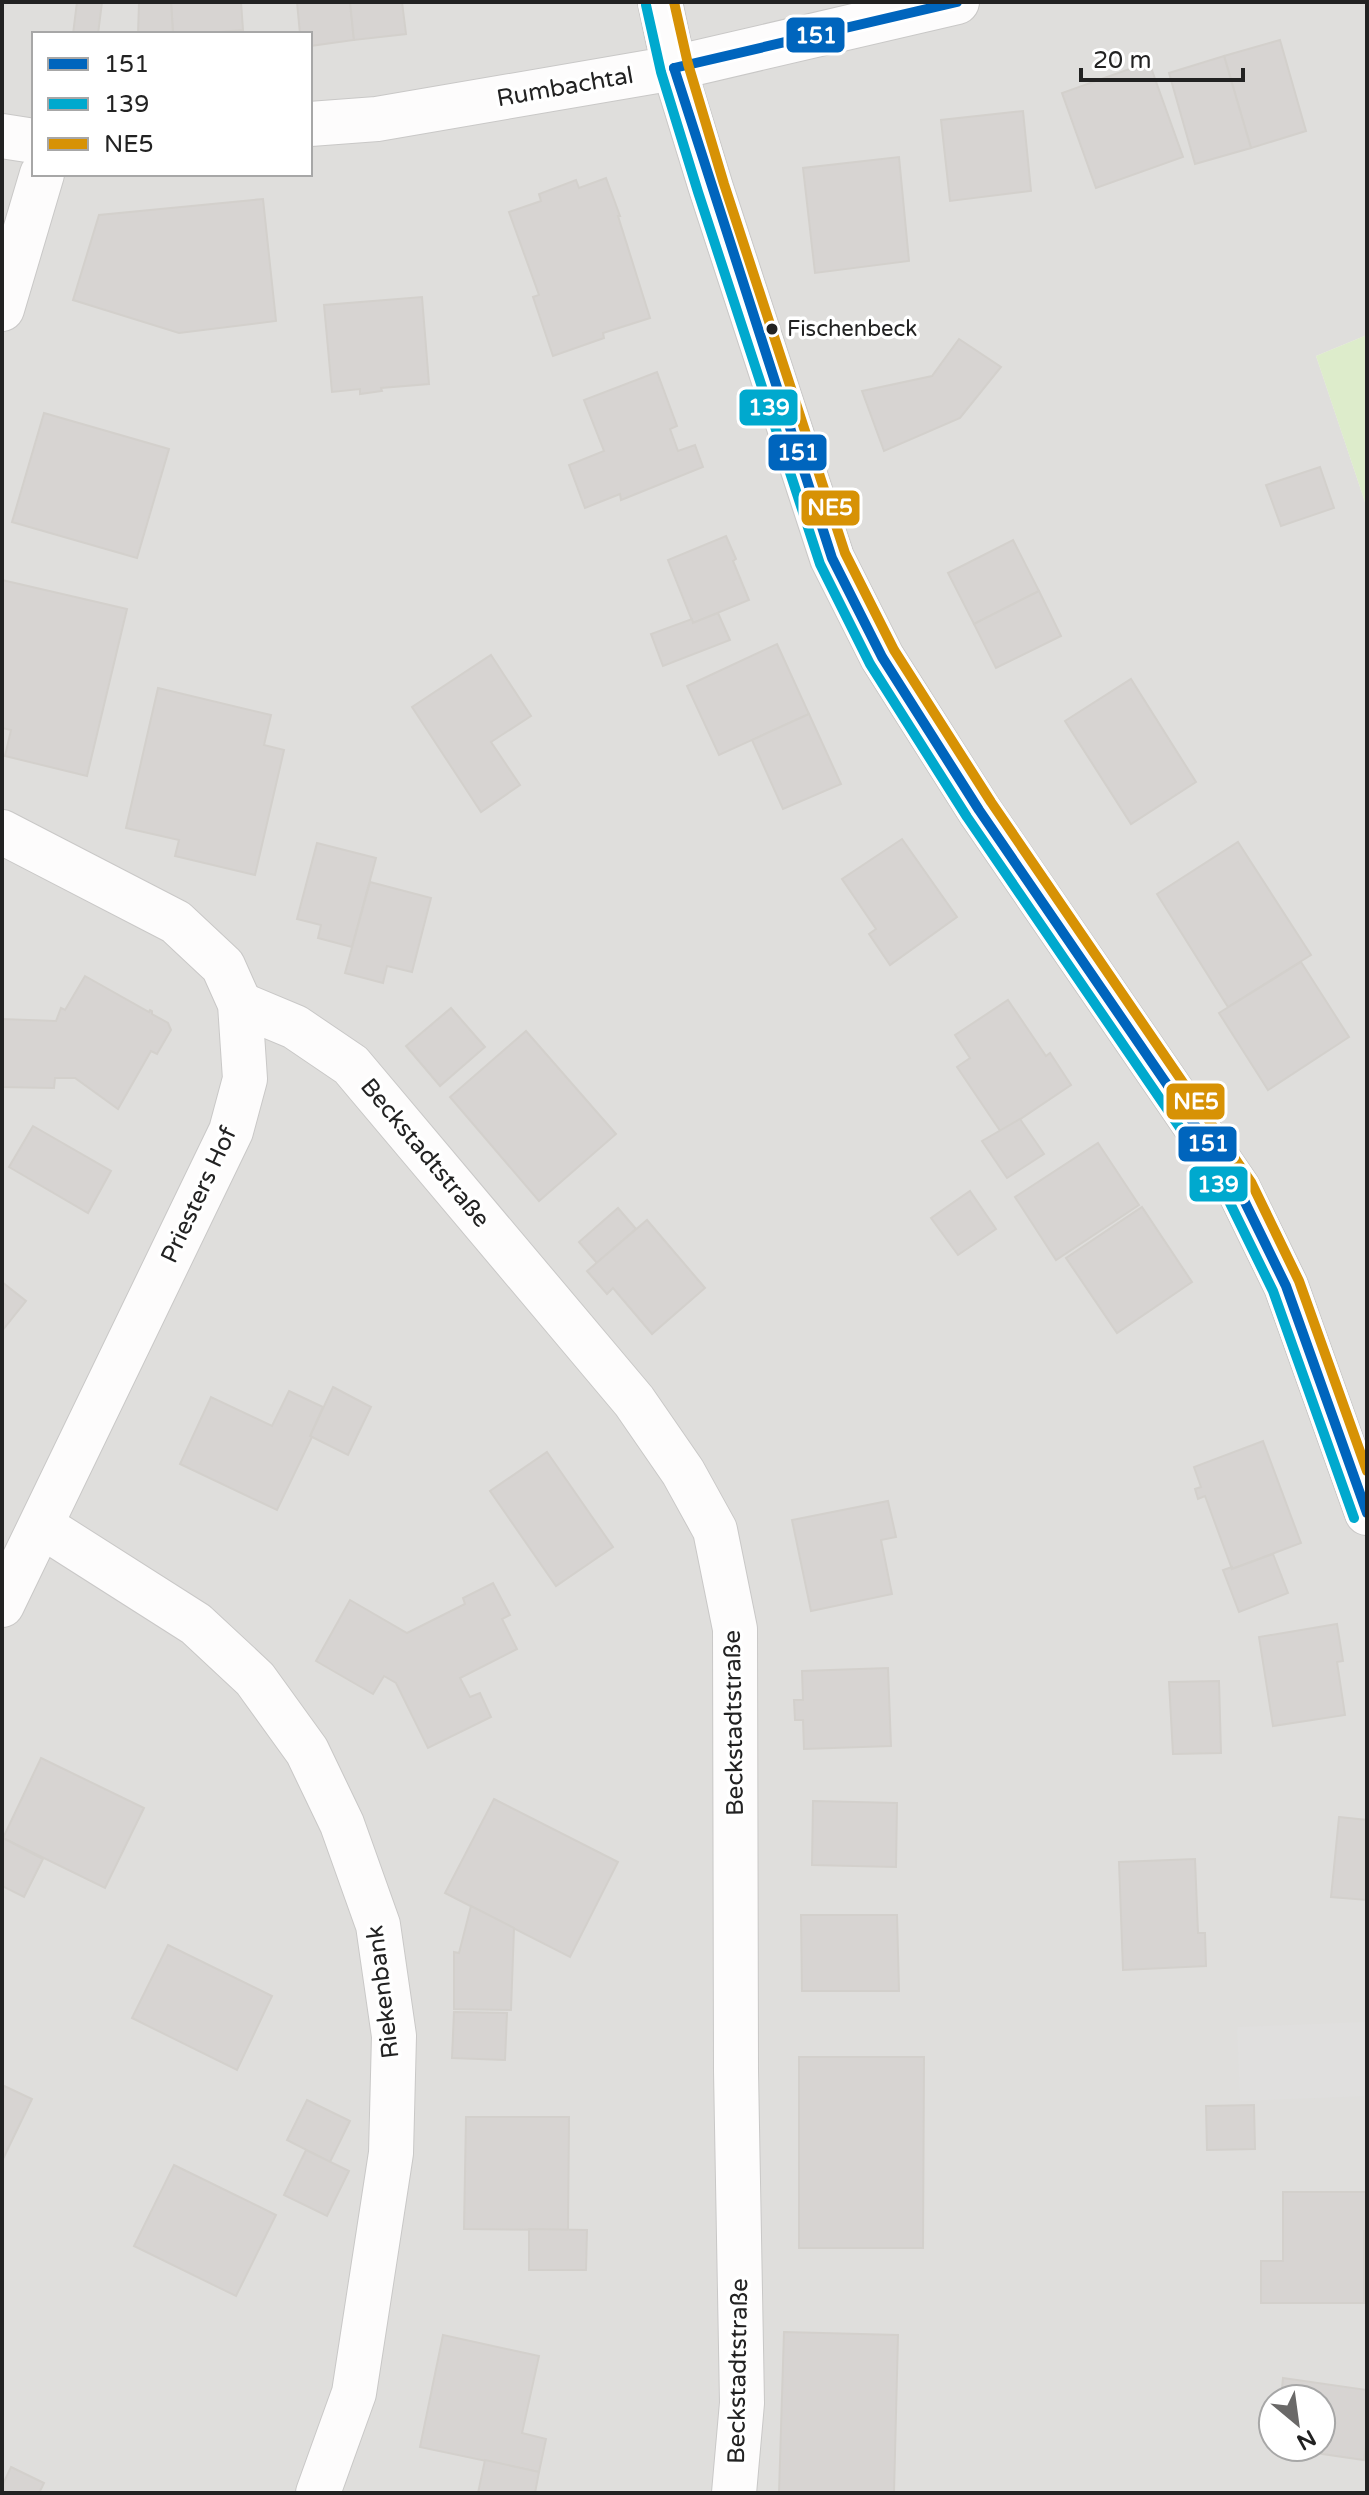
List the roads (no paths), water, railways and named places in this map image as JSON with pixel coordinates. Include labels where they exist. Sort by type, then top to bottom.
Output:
[{"type":"street","points":[[660,2],[674,68],[832,558],[882,657],[979,810],[1238,1188],[1286,1286],[1367,1513]]},
{"type":"street","name":"Rumbachtal","points":[[312,124],[377,119],[674,68],[957,2]]},
{"type":"street","points":[[2,136],[32,141]]},
{"type":"street","points":[[2,309],[41,176]]},
{"type":"street","name":"Priesters Hof","points":[[2,832],[176,922],[223,966],[240,1004],[245,1079],[231,1131],[2,1605]]},
{"type":"street","name":"Beckstadtstraße","points":[[240,1004],[295,1027],[351,1065],[634,1401],[683,1472],[715,1530],[735,1629],[736,2071],[742,2403],[734,2493]]},
{"type":"street","name":"Riekenbank","points":[[42,1526],[196,1624],[255,1679],[307,1751],[342,1824],[378,1925],[394,2036],[391,2153],[354,2393],[318,2493]]},
{"type":"place","name":"Fischenbeck","points":[[772,329]]}]
